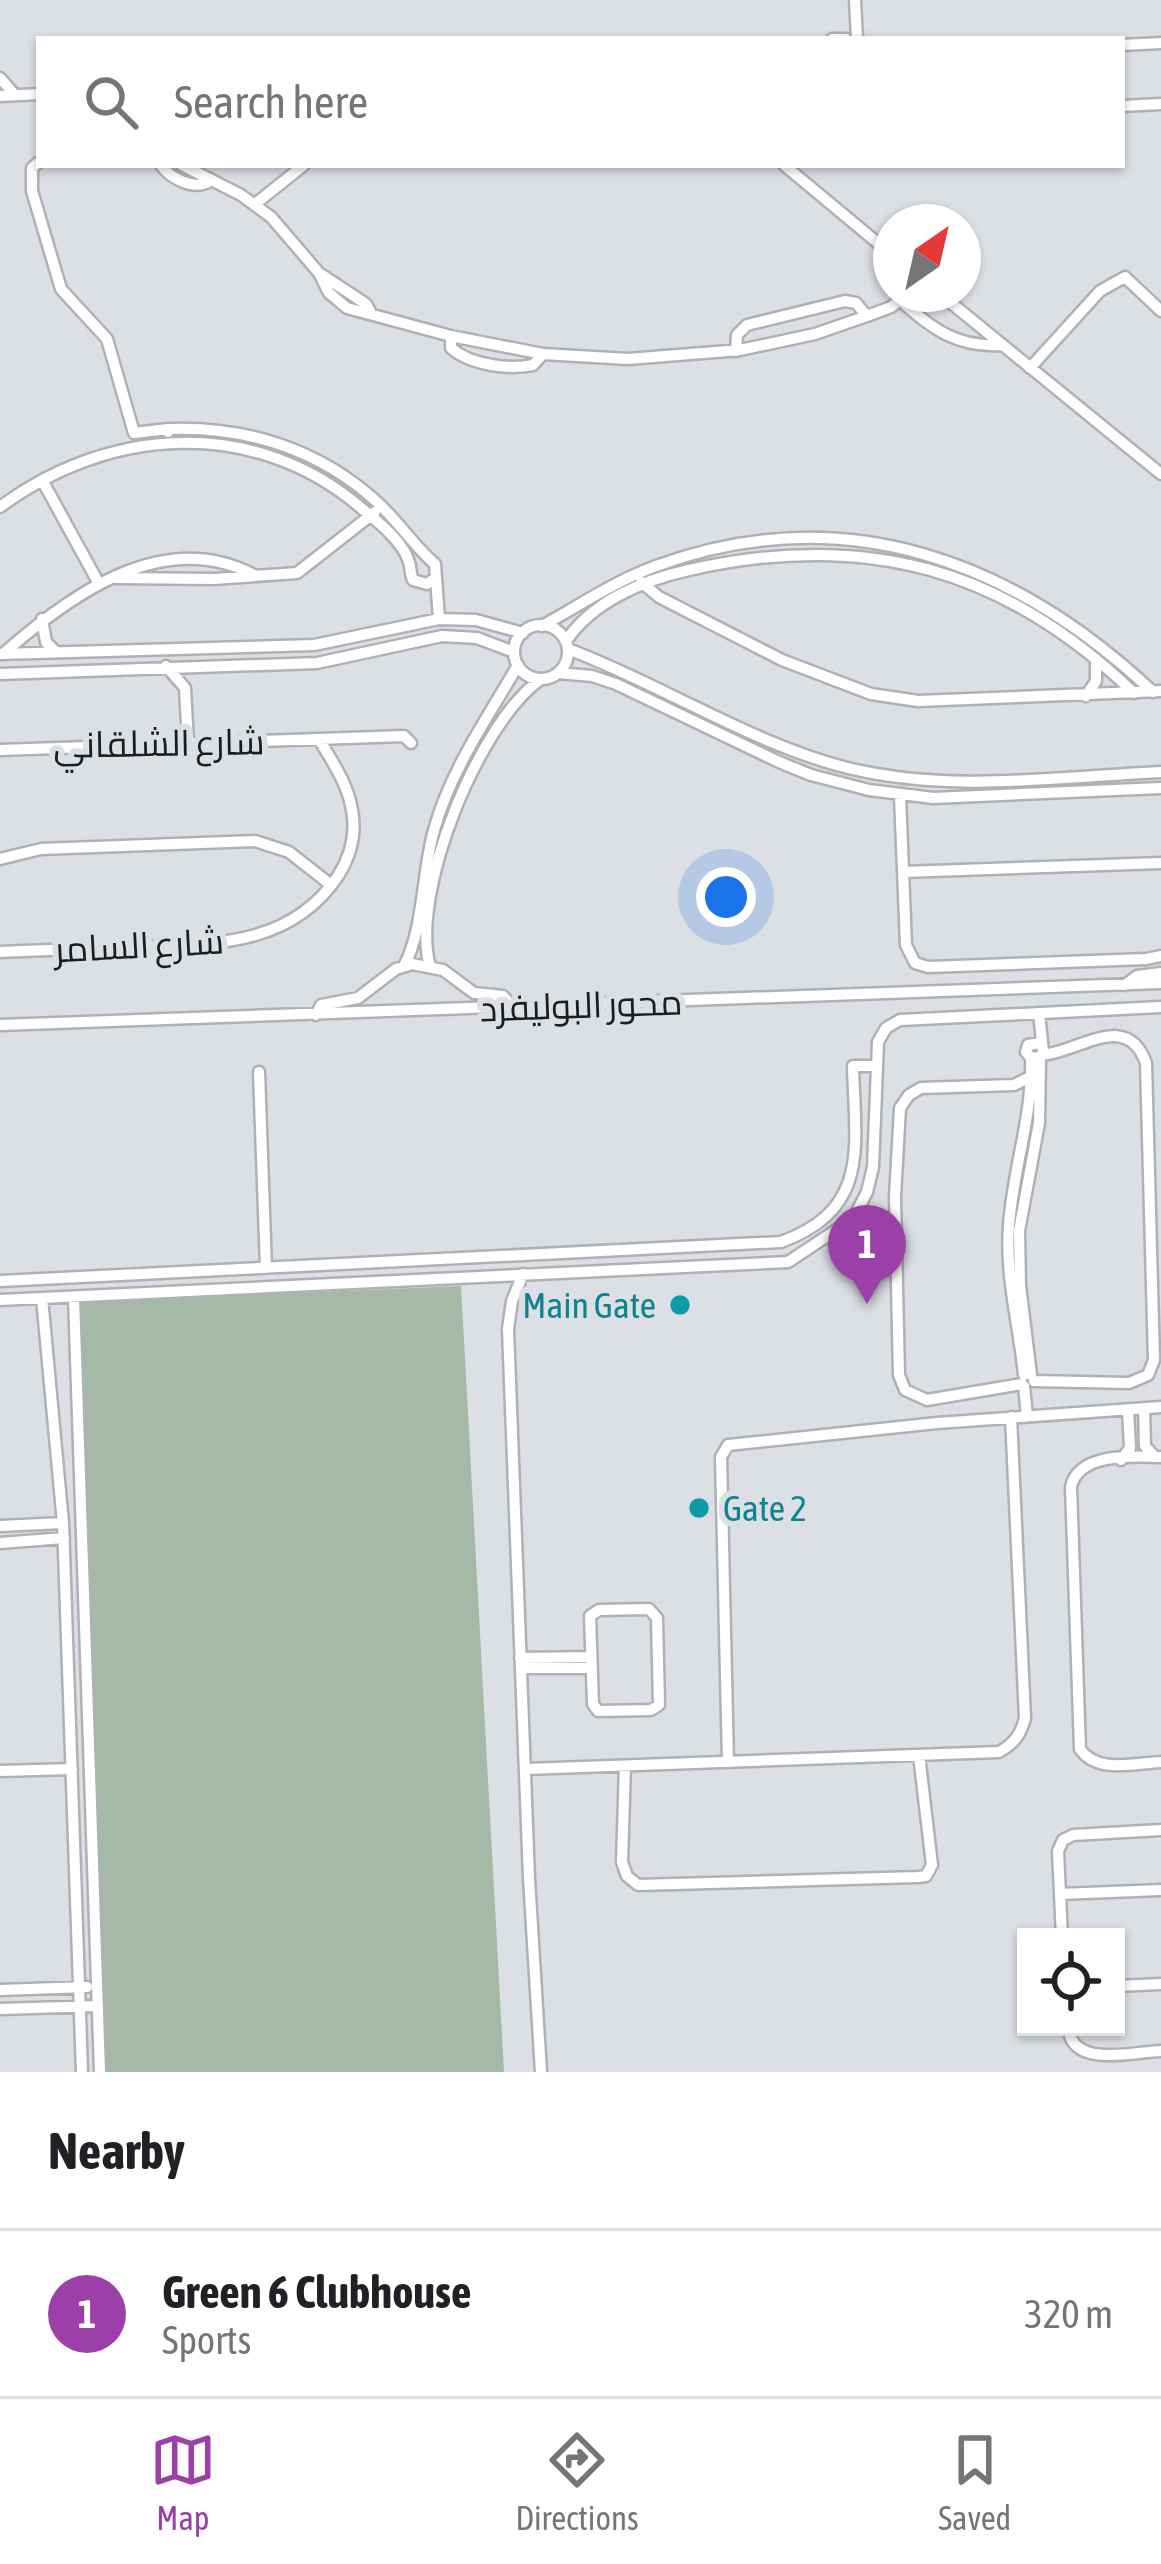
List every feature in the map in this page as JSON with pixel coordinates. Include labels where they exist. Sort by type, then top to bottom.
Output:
[{"type":"street","points":[[855,0],[857,36]]},
{"type":"street","points":[[1125,45],[1161,43]]},
{"type":"street","points":[[0,77],[15,95]]},
{"type":"street","points":[[0,96],[36,94]]},
{"type":"street","points":[[1125,106],[1161,104]]},
{"type":"street","points":[[36,164],[32,191],[61,289],[107,339],[134,433],[250,449],[291,461],[344,492],[371,516],[395,541],[419,584],[434,579]]},
{"type":"street","points":[[165,168],[179,180],[210,182]]},
{"type":"street","points":[[189,168],[255,203],[341,304],[452,336],[543,354],[628,359],[736,351],[815,334],[875,312]]},
{"type":"street","points":[[255,203],[300,168]]},
{"type":"street","points":[[788,168],[873,239]]},
{"type":"street","points":[[1030,368],[1100,291],[1125,277],[1161,310]]},
{"type":"street","points":[[736,351],[737,335],[746,325],[845,301],[856,303],[867,316]]},
{"type":"street","points":[[919,312],[945,337],[1002,345]]},
{"type":"street","points":[[962,312],[1161,474]]},
{"type":"street","points":[[452,336],[450,344],[458,355],[512,368],[533,365],[543,354]]},
{"type":"street","points":[[0,507],[42,480],[169,435],[231,431],[277,442],[340,472],[381,505],[436,566],[439,619]]},
{"type":"street","points":[[42,480],[98,582]]},
{"type":"street","points":[[116,578],[297,573],[381,505]]},
{"type":"street","points":[[1,654],[314,645],[439,619],[476,620],[523,633],[690,555],[758,541],[829,538],[897,546],[957,563],[1034,599],[1157,692]]},
{"type":"street","points":[[558,674],[566,663],[567,645],[584,618],[640,579],[756,556],[824,554],[884,560],[943,574],[1010,600],[1049,621],[1134,693]]},
{"type":"street","points":[[1,654],[42,619],[98,582],[154,564],[190,557],[223,561],[257,576]]},
{"type":"street","points":[[410,565],[424,557]]},
{"type":"street","points":[[640,579],[659,597],[782,660],[872,694],[918,701],[1157,692]]},
{"type":"street","points":[[42,619],[46,642],[56,652]]},
{"type":"street","points":[[542,626],[559,632],[567,645],[787,747],[868,772],[957,782],[1161,772]]},
{"type":"street","points":[[316,1016],[321,1005],[358,998],[404,966],[414,945],[424,874],[442,805],[516,659],[523,633]]},
{"type":"street","points":[[0,674],[316,663],[442,636],[477,638],[516,659],[527,675],[541,679]]},
{"type":"street","points":[[1085,697],[1098,675],[1095,656]]},
{"type":"street","points":[[185,688],[202,665]]},
{"type":"street","points":[[166,666],[185,688],[188,743]]},
{"type":"street","points":[[430,966],[425,941],[436,875],[462,789],[511,704],[541,679],[558,674],[592,676],[616,684],[811,775],[900,796],[1161,788]]},
{"type":"street","name":"شارع الشلقاني","points":[[0,750],[404,736],[411,743]]},
{"type":"street","points":[[0,860],[41,849],[255,842],[289,852],[332,885],[350,854],[354,824],[345,786],[319,739]]},
{"type":"street","points":[[900,796],[907,952],[921,966],[1161,956]]},
{"type":"street","points":[[903,872],[1161,863]]},
{"type":"street","name":"شارع السامر","points":[[0,952],[224,944],[292,922],[332,885]]},
{"type":"street","points":[[404,966],[443,970],[474,993],[506,997],[513,1007]]},
{"type":"street","points":[[1125,985],[1137,976],[1161,973]]},
{"type":"street","name":"محور البوليفرد","points":[[0,1024],[1161,983]]},
{"type":"street","points":[[0,1300],[788,1262],[854,1219],[867,1192],[873,1167],[880,1037],[894,1022],[1161,1006]]},
{"type":"street","points":[[1030,1416],[1010,1287],[1013,1231],[1034,1122],[1037,1051],[1033,1013]]},
{"type":"street","points":[[1032,1076],[1014,1085],[926,1088],[912,1092],[900,1108],[895,1196],[899,1375],[905,1390],[922,1400],[980,1394],[1028,1381],[1129,1383],[1148,1375],[1154,1360],[1146,1063],[1139,1046],[1125,1036],[1058,1052],[1037,1051]]},
{"type":"street","points":[[1034,1122],[1031,1093],[1037,1051]]},
{"type":"street","points":[[0,1281],[782,1242],[811,1231],[850,1189],[855,1159],[853,1066],[876,1066]]},
{"type":"street","points":[[259,1072],[266,1268]]},
{"type":"street","points":[[1014,1085],[1031,1093]]},
{"type":"street","points":[[523,1274],[508,1329],[541,2072]]},
{"type":"street","points":[[74,1297],[100,2072]]},
{"type":"street","points":[[42,1298],[64,1538],[82,2072]]},
{"type":"street","points":[[728,1762],[721,1457],[728,1445],[1161,1407]]},
{"type":"street","points":[[1144,1408],[1147,1451],[1158,1457]]},
{"type":"street","points":[[1121,1460],[1130,1448],[1128,1409]]},
{"type":"street","points":[[526,1769],[999,1752],[1023,1729],[1025,1718],[1012,1418]]},
{"type":"street","points":[[1129,1431],[1145,1430]]},
{"type":"street","points":[[1158,1457],[1088,1463],[1072,1479],[1078,1739],[1085,1757],[1094,1763],[1161,1762]]},
{"type":"street","points":[[0,1526],[63,1523]]},
{"type":"street","points":[[0,1543],[64,1538]]},
{"type":"street","points":[[649,1610],[657,1618],[659,1705],[651,1710],[598,1711],[592,1704],[590,1663],[593,1612],[649,1610]]},
{"type":"street","points":[[521,1663],[590,1663]]},
{"type":"street","points":[[625,1766],[622,1862],[638,1885],[880,1879],[922,1877],[932,1869],[920,1755]]},
{"type":"street","points":[[0,1771],[72,1769]]},
{"type":"street","points":[[1062,1928],[1058,1851],[1068,1837],[1161,1830]]},
{"type":"street","points":[[1060,1894],[1161,1890]]},
{"type":"street","points":[[1125,1986],[1161,1984]]},
{"type":"street","points":[[0,1990],[96,1987]]},
{"type":"street","points":[[0,2008],[98,2006]]},
{"type":"street","points":[[1071,2036],[1072,2044],[1084,2053],[1161,2050]]},
{"type":"green space","points":[[461,1286],[504,2072],[106,2072],[79,1302]]},
{"type":"place","name":"Green 6 Clubhouse","points":[[867,1304]]},
{"type":"place","name":"Main Gate","points":[[680,1305]]},
{"type":"place","name":"Gate 2","points":[[699,1508]]}]
